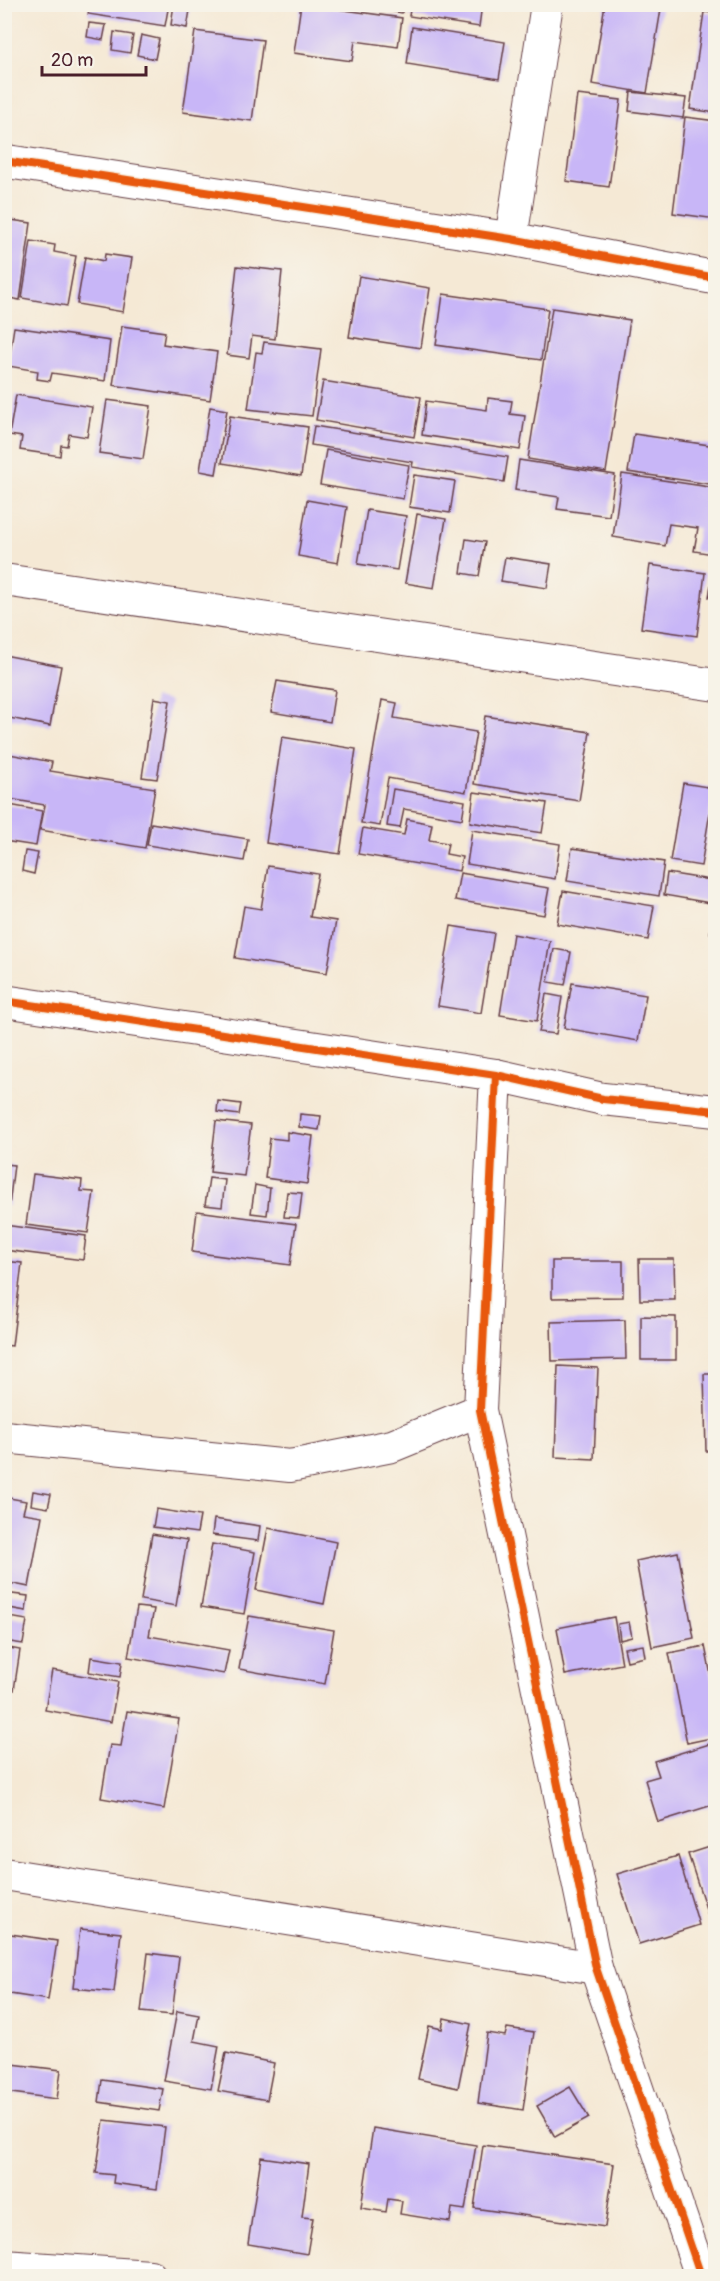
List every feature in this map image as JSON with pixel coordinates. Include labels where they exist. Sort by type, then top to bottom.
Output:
[{"type":"street","points":[[511,239],[548,4]]},
{"type":"street","points":[[4,161],[511,239],[716,278]]},
{"type":"street","points":[[4,580],[716,685]]},
{"type":"street","points":[[4,1001],[496,1075],[603,1099],[716,1112]]},
{"type":"street","points":[[496,1075],[480,1410],[596,1968],[700,2277]]},
{"type":"street","points":[[4,1437],[290,1466],[392,1446],[480,1410]]},
{"type":"street","points":[[4,1874],[596,1968]]},
{"type":"street","points":[[4,2266],[150,2277]]},
{"type":"building","points":[[90,4],[169,4],[165,26],[88,14]]},
{"type":"building","points":[[174,4],[191,4],[187,28],[171,25]]},
{"type":"building","points":[[301,4],[402,18],[398,47],[355,41],[352,61],[294,53]]},
{"type":"building","points":[[347,4],[404,4],[402,13]]},
{"type":"building","points":[[411,4],[482,4],[479,27],[409,16]]},
{"type":"building","points":[[605,4],[630,4],[661,9],[647,93],[592,84]]},
{"type":"building","points":[[704,12],[716,13],[716,113],[690,109]]},
{"type":"building","points":[[89,23],[106,25],[103,40],[87,37]]},
{"type":"building","points":[[412,27],[505,42],[499,79],[407,64]]},
{"type":"building","points":[[195,31],[263,40],[252,121],[183,112]]},
{"type":"building","points":[[114,32],[133,35],[130,53],[112,50]]},
{"type":"building","points":[[141,35],[159,39],[155,59],[137,55]]},
{"type":"building","points":[[631,92],[686,98],[683,118],[629,111]]},
{"type":"building","points":[[577,95],[621,100],[609,187],[566,181]]},
{"type":"building","points":[[685,117],[716,121],[716,219],[673,213]]},
{"type":"building","points":[[4,219],[31,223],[20,300],[4,297]]},
{"type":"building","points":[[31,241],[55,245],[54,252],[76,256],[67,306],[22,298]]},
{"type":"building","points":[[105,254],[132,258],[123,312],[77,304],[85,257],[104,261]]},
{"type":"building","points":[[237,266],[282,271],[275,339],[252,336],[249,358],[227,355]]},
{"type":"building","points":[[359,276],[430,288],[421,348],[349,337]]},
{"type":"building","points":[[443,294],[548,309],[541,360],[436,345]]},
{"type":"building","points":[[552,308],[630,320],[606,472],[528,459]]},
{"type":"building","points":[[122,326],[165,332],[163,344],[217,352],[210,400],[113,385]]},
{"type":"building","points":[[14,327],[110,341],[105,381],[52,373],[50,381],[37,379],[38,371],[8,366]]},
{"type":"building","points":[[264,342],[321,349],[312,416],[248,409],[256,352],[262,353]]},
{"type":"building","points":[[323,381],[421,397],[414,437],[316,420]]},
{"type":"building","points":[[16,395],[92,407],[87,437],[69,434],[67,446],[61,445],[60,456],[20,450],[22,437],[9,435]]},
{"type":"building","points":[[488,398],[512,401],[510,414],[525,416],[520,450],[422,435],[426,401],[487,410]]},
{"type":"building","points":[[107,400],[151,406],[143,459],[99,453]]},
{"type":"building","points":[[210,407],[227,410],[216,474],[200,471]]},
{"type":"building","points":[[230,416],[308,427],[301,476],[222,463]]},
{"type":"building","points":[[314,426],[508,457],[504,482],[412,467],[413,462],[311,445]]},
{"type":"building","points":[[634,434],[716,446],[716,485],[628,472]]},
{"type":"building","points":[[326,450],[409,465],[403,499],[320,485]]},
{"type":"building","points":[[519,460],[615,475],[609,516],[557,509],[559,497],[515,490]]},
{"type":"building","points":[[622,474],[716,488],[716,539],[713,554],[694,551],[698,528],[669,524],[665,546],[613,537]]},
{"type":"building","points":[[414,475],[455,481],[450,513],[409,507]]},
{"type":"building","points":[[307,500],[347,507],[338,563],[298,556]]},
{"type":"building","points":[[367,510],[406,516],[397,570],[358,564]]},
{"type":"building","points":[[417,514],[446,519],[434,588],[405,583]]},
{"type":"building","points":[[466,539],[485,542],[479,576],[461,573]]},
{"type":"building","points":[[505,557],[551,564],[547,588],[501,581]]},
{"type":"building","points":[[650,565],[705,573],[697,636],[641,628]]},
{"type":"building","points":[[714,566],[716,566],[716,598],[709,597]]},
{"type":"building","points":[[4,655],[61,666],[50,726],[4,717]]},
{"type":"building","points":[[277,681],[335,690],[330,722],[271,712]]},
{"type":"building","points":[[154,698],[170,701],[157,779],[142,777]]},
{"type":"building","points":[[382,700],[397,703],[394,718],[476,732],[466,792],[388,778],[380,826],[361,823]]},
{"type":"building","points":[[485,716],[590,732],[579,801],[474,784]]},
{"type":"building","points":[[282,737],[356,749],[340,854],[266,843]]},
{"type":"building","points":[[4,753],[52,762],[50,771],[155,788],[145,848],[40,830],[45,805],[4,798]]},
{"type":"building","points":[[683,783],[714,788],[701,866],[670,861]]},
{"type":"building","points":[[393,789],[465,801],[462,819],[404,809],[400,828],[387,826]]},
{"type":"building","points":[[474,792],[547,803],[542,833],[470,822]]},
{"type":"building","points":[[4,804],[42,811],[36,846],[4,841]]},
{"type":"building","points":[[407,819],[432,824],[429,840],[448,843],[446,854],[462,857],[459,871],[358,854],[363,828],[404,835]]},
{"type":"building","points":[[151,823],[248,839],[244,861],[147,845]]},
{"type":"building","points":[[472,830],[560,844],[555,879],[467,864]]},
{"type":"building","points":[[572,848],[664,862],[659,896],[567,881]]},
{"type":"building","points":[[25,851],[38,853],[34,874],[22,871]]},
{"type":"building","points":[[268,866],[318,874],[310,917],[336,921],[327,973],[235,958],[244,906],[261,909]]},
{"type":"building","points":[[460,873],[549,888],[544,915],[455,900]]},
{"type":"building","points":[[667,873],[716,881],[716,904],[664,895]]},
{"type":"building","points":[[563,891],[654,906],[648,940],[557,924]]},
{"type":"building","points":[[714,908],[716,909],[716,934],[710,933]]},
{"type":"building","points":[[451,926],[494,933],[481,1013],[438,1006]]},
{"type":"building","points":[[513,934],[550,941],[537,1021],[500,1015]]},
{"type":"building","points":[[554,949],[571,952],[565,985],[548,982]]},
{"type":"building","points":[[572,983],[646,995],[638,1041],[564,1028]]},
{"type":"building","points":[[546,994],[562,997],[556,1034],[539,1032]]},
{"type":"building","points":[[218,1101],[241,1104],[239,1115],[217,1112]]},
{"type":"building","points":[[300,1114],[321,1116],[319,1130],[299,1127]]},
{"type":"building","points":[[216,1121],[251,1125],[244,1176],[210,1172]]},
{"type":"building","points":[[287,1132],[313,1136],[307,1184],[265,1178],[270,1138],[287,1140]]},
{"type":"building","points":[[4,1164],[14,1165],[9,1206],[4,1206]]},
{"type":"building","points":[[33,1174],[82,1180],[81,1191],[94,1192],[88,1233],[26,1225]]},
{"type":"building","points":[[209,1178],[225,1180],[222,1207],[205,1205]]},
{"type":"building","points":[[255,1185],[270,1188],[267,1215],[251,1213]]},
{"type":"building","points":[[287,1192],[302,1193],[299,1218],[284,1217]]},
{"type":"building","points":[[197,1211],[296,1224],[290,1265],[192,1252]]},
{"type":"building","points":[[4,1225],[86,1236],[83,1260],[4,1250]]},
{"type":"building","points":[[639,1259],[674,1259],[675,1300],[640,1300]]},
{"type":"building","points":[[4,1261],[22,1263],[12,1346],[4,1345]]},
{"type":"building","points":[[552,1261],[623,1261],[623,1297],[552,1298]]},
{"type":"building","points":[[641,1316],[676,1317],[676,1360],[641,1360]]},
{"type":"building","points":[[625,1320],[626,1359],[552,1361],[551,1322]]},
{"type":"building","points":[[558,1366],[598,1368],[594,1459],[555,1457]]},
{"type":"building","points":[[704,1374],[716,1374],[716,1451],[706,1451]]},
{"type":"building","points":[[33,1491],[51,1494],[48,1508],[31,1505]]},
{"type":"building","points":[[4,1497],[26,1501],[23,1513],[42,1516],[29,1587],[4,1582]]},
{"type":"building","points":[[156,1509],[200,1516],[197,1533],[153,1527]]},
{"type":"building","points":[[214,1519],[260,1526],[258,1541],[212,1535]]},
{"type":"building","points":[[268,1528],[336,1542],[324,1604],[256,1590]]},
{"type":"building","points":[[152,1534],[187,1540],[176,1606],[141,1600]]},
{"type":"building","points":[[212,1544],[255,1552],[244,1614],[201,1607]]},
{"type":"building","points":[[678,1552],[694,1638],[652,1647],[636,1561]]},
{"type":"building","points":[[4,1593],[28,1596],[26,1611],[4,1607]]},
{"type":"building","points":[[137,1607],[154,1609],[149,1636],[229,1650],[224,1674],[128,1657]]},
{"type":"building","points":[[4,1616],[27,1620],[23,1644],[4,1641]]},
{"type":"building","points":[[249,1616],[334,1630],[325,1684],[239,1669]]},
{"type":"building","points":[[614,1617],[622,1664],[565,1675],[557,1628]]},
{"type":"building","points":[[629,1622],[632,1637],[620,1640],[618,1624]]},
{"type":"building","points":[[643,1645],[645,1657],[627,1661],[624,1648]]},
{"type":"building","points":[[705,1646],[716,1700],[716,1737],[687,1743],[669,1653]]},
{"type":"building","points":[[4,1647],[20,1650],[14,1690],[4,1688]]},
{"type":"building","points":[[91,1657],[122,1662],[120,1677],[89,1672]]},
{"type":"building","points":[[52,1670],[118,1682],[111,1722],[45,1710]]},
{"type":"building","points":[[127,1711],[179,1719],[164,1809],[101,1798],[110,1745],[121,1746]]},
{"type":"building","points":[[716,1742],[716,1804],[658,1822],[645,1780],[659,1776],[654,1761]]},
{"type":"building","points":[[716,1845],[716,1936],[715,1936],[688,1854]]},
{"type":"building","points":[[678,1856],[699,1925],[639,1944],[617,1874]]},
{"type":"building","points":[[80,1929],[121,1933],[114,1992],[73,1988]]},
{"type":"building","points":[[4,1933],[57,1941],[48,2000],[4,1993]]},
{"type":"building","points":[[148,1953],[179,1957],[172,2015],[141,2012]]},
{"type":"building","points":[[177,2011],[199,2015],[194,2041],[219,2046],[211,2089],[164,2081]]},
{"type":"building","points":[[444,2018],[471,2024],[458,2088],[418,2079],[429,2026],[442,2029]]},
{"type":"building","points":[[507,2028],[534,2032],[523,2110],[478,2103],[487,2033],[505,2036]]},
{"type":"building","points":[[226,2053],[274,2063],[267,2100],[218,2091]]},
{"type":"building","points":[[4,2063],[61,2070],[57,2099],[4,2092]]},
{"type":"building","points":[[102,2080],[163,2089],[159,2111],[99,2102]]},
{"type":"building","points":[[570,2087],[589,2118],[555,2137],[537,2106]]},
{"type":"building","points":[[104,2120],[165,2127],[157,2189],[113,2183],[114,2175],[96,2173]]},
{"type":"building","points":[[373,2128],[476,2145],[465,2210],[452,2208],[450,2222],[400,2214],[402,2201],[388,2199],[386,2212],[361,2208]]},
{"type":"building","points":[[483,2145],[614,2164],[605,2227],[474,2208]]},
{"type":"building","points":[[261,2157],[309,2164],[302,2217],[313,2218],[307,2254],[248,2244]]},
{"type":"cycle path","points":[[4,161],[511,239],[716,278]]},
{"type":"cycle path","points":[[4,1001],[496,1075],[603,1099],[716,1111]]},
{"type":"cycle path","points":[[496,1075],[480,1410],[596,1968],[701,2276]]}]
